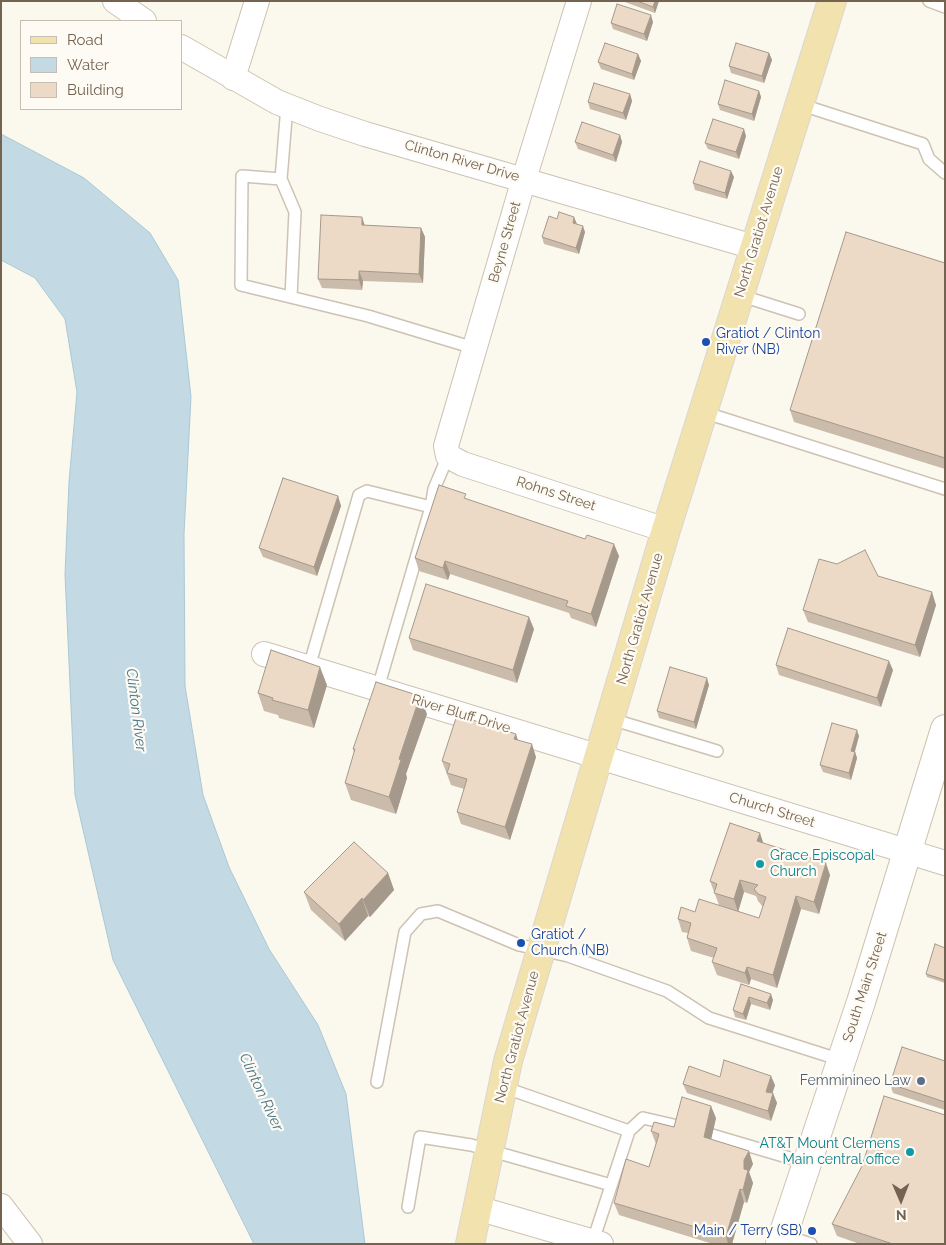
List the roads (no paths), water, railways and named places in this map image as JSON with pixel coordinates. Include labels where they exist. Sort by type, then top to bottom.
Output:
[{"type":"main road","name":"North Gratiot Avenue","points":[[470,1244],[503,1086],[541,951],[666,530],[832,1]]},
{"type":"street","points":[[115,1],[143,20]]},
{"type":"street","points":[[233,78],[256,1]]},
{"type":"street","name":"Beyne Street","points":[[448,456],[446,440],[579,1]]},
{"type":"street","name":"Clinton River Drive","points":[[182,48],[233,78],[287,106],[365,134],[754,247]]},
{"type":"street","name":"Rohns Street","points":[[448,456],[463,464],[666,530]]},
{"type":"street","name":"River Bluff Drive","points":[[264,654],[600,757]]},
{"type":"street","name":"South Main Street","points":[[781,1239],[841,1060],[945,729]]},
{"type":"street","name":"Church Street","points":[[600,757],[945,863]]},
{"type":"street","points":[[1,1206],[30,1244]]},
{"type":"street","points":[[477,1208],[589,1242]]},
{"type":"lane","points":[[929,1],[945,7]]},
{"type":"lane","points":[[799,104],[922,144],[929,159],[945,173]]},
{"type":"lane","points":[[287,106],[281,178],[295,212],[291,297]]},
{"type":"lane","points":[[281,178],[242,176],[241,285],[368,316],[474,348]]},
{"type":"lane","points":[[739,295],[799,314]]},
{"type":"lane","points":[[703,412],[945,489]]},
{"type":"lane","points":[[378,688],[434,489],[448,456]]},
{"type":"lane","points":[[309,667],[359,495],[367,491],[430,507]]},
{"type":"lane","points":[[611,719],[717,750]]},
{"type":"lane","points":[[377,1082],[406,932],[421,914],[438,911],[519,945],[568,956],[668,991],[708,1018],[841,1060]]},
{"type":"lane","points":[[503,1086],[629,1131]]},
{"type":"lane","points":[[589,1242],[629,1131],[642,1118],[682,1127]]},
{"type":"lane","points":[[712,1136],[807,1163]]},
{"type":"lane","points":[[408,1207],[420,1137],[471,1145],[611,1185]]},
{"type":"lane","points":[[781,1239],[811,1244]]},
{"type":"water","name":"Clinton River","points":[[1,134],[84,178],[150,233],[178,280],[191,397],[184,534],[185,686],[203,795],[229,867],[269,949],[318,1025],[346,1094],[365,1244],[254,1244],[113,960],[75,795],[65,574],[69,482],[77,392],[65,319],[35,278],[1,260]]},
{"type":"place","name":"Gratiot / Clinton River (NB)","points":[[706,342]]},
{"type":"place","name":"Grace Episcopal Church","points":[[760,864]]},
{"type":"place","name":"Gratiot / Church (NB)","points":[[521,943]]},
{"type":"place","name":"Femminineo Law","points":[[921,1081]]},
{"type":"place","name":"AT&T Mount Clemens Main central office","points":[[910,1152]]},
{"type":"place","name":"Main / Terry (SB)","points":[[812,1231]]}]
